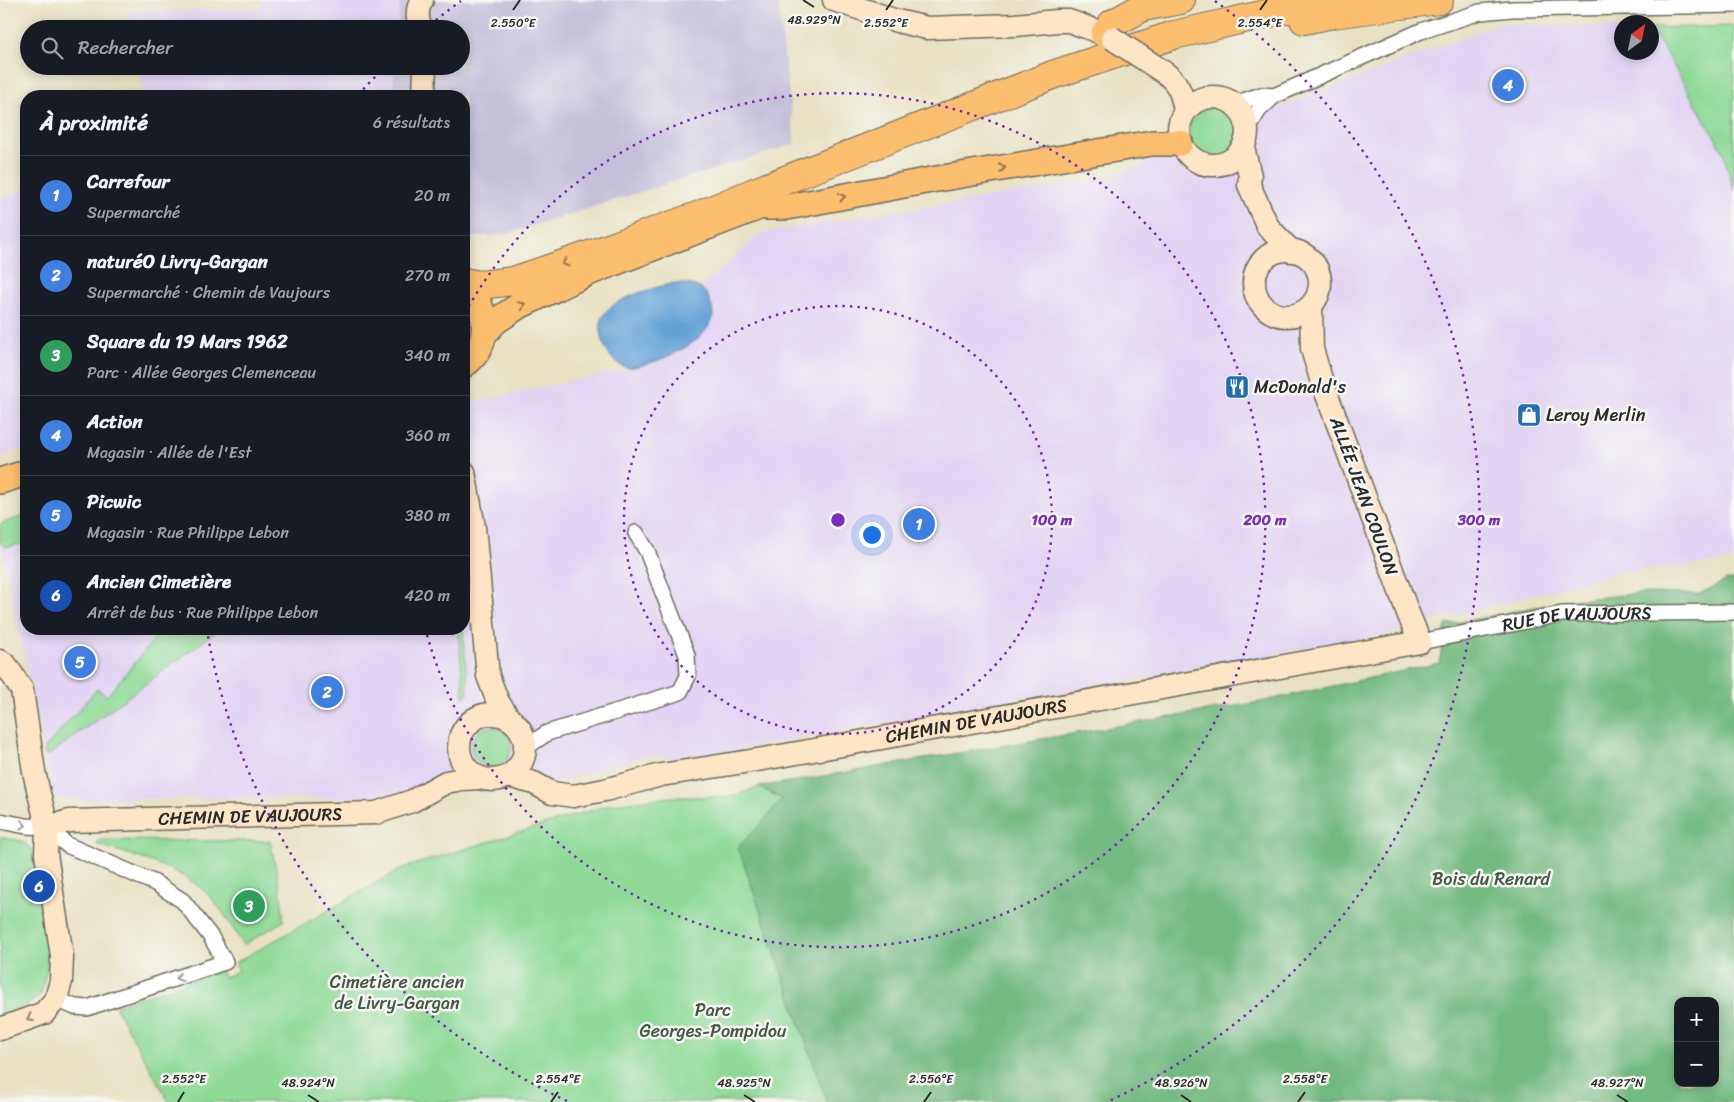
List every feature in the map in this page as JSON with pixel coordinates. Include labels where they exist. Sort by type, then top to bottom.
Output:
[{"type":"highway","points":[[1109,36],[1112,24],[1143,7],[1181,0]]},
{"type":"highway","points":[[470,284],[480,286],[513,281],[582,258],[697,216],[752,192],[1055,74],[1174,35],[1327,0]]},
{"type":"highway","points":[[759,207],[1072,83],[1186,46],[1333,14],[1439,0]]},
{"type":"main road","points":[[484,334],[496,321],[517,307],[588,273],[759,207],[787,207],[1152,142],[1180,143]]},
{"type":"main road","points":[[470,289],[481,304],[485,319],[484,334],[478,350],[470,360]]},
{"type":"main road","points":[[0,481],[20,475]]},
{"type":"main road","points":[[0,498],[20,492]]},
{"type":"street","points":[[418,20],[419,4],[422,0]]},
{"type":"street","points":[[432,0],[434,5],[432,20]]},
{"type":"street","points":[[834,0],[897,21],[927,28],[1015,25],[1056,20],[1069,21],[1109,36],[1167,74],[1182,94],[1185,111]]},
{"type":"street","points":[[886,0],[897,21]]},
{"type":"street","points":[[1274,96],[1261,94],[1243,101],[1199,99],[1190,105],[1179,122],[1178,133],[1180,143],[1186,153],[1195,160],[1206,164],[1220,164],[1234,158],[1259,110],[1274,96],[1421,30],[1480,12],[1512,9],[1734,4]]},
{"type":"street","points":[[1069,21],[1127,7],[1143,7]]},
{"type":"street","points":[[1167,74],[1181,77],[1242,112],[1250,176],[1249,185]]},
{"type":"street","points":[[424,90],[425,75]]},
{"type":"street","points":[[1220,164],[1249,185],[1268,227],[1292,251],[1305,256],[1313,263],[1317,271],[1320,280],[1319,289],[1311,306],[1304,312],[1285,316],[1269,311],[1259,300],[1256,292],[1255,276],[1265,259],[1276,253],[1292,251]]},
{"type":"street","points":[[1265,259],[1268,227]]},
{"type":"street","name":"ALLÉE JEAN COULON","points":[[1311,306],[1312,349],[1321,379],[1420,642]]},
{"type":"street","name":"ALLÉE JEAN COULON","points":[[1285,316],[1312,349]]},
{"type":"street","points":[[470,505],[474,527],[488,676],[498,702],[509,718],[518,726],[523,736],[519,761]]},
{"type":"street","points":[[458,748],[460,758],[465,767],[481,778],[499,779],[547,733],[680,692],[688,676],[687,655],[647,551],[636,533]]},
{"type":"street","name":"RUE DE VAUJOURS","points":[[1420,642],[1562,614],[1734,612]]},
{"type":"street","name":"CHEMIN DE VAUJOURS","points":[[519,761],[534,783],[552,794],[573,796],[660,775],[778,756],[1420,642]]},
{"type":"street","points":[[0,661],[6,665],[22,690],[34,772],[47,827],[46,854],[62,956],[62,981],[56,1000],[44,1012],[0,1029]]},
{"type":"street","points":[[446,782],[454,767],[460,736],[475,718],[482,704],[488,676]]},
{"type":"street","points":[[475,718],[486,714],[498,714],[509,718]]},
{"type":"street","name":"CHEMIN DE VAUJOURS","points":[[47,827],[69,821],[376,813],[412,801],[446,782],[462,778],[481,778]]},
{"type":"street","points":[[0,821],[26,826],[47,827],[67,845],[155,883],[183,901],[211,937],[225,962],[87,1008],[75,1007],[56,1000]]},
{"type":"shaded area","points":[[261,0],[400,0],[399,20],[130,20],[129,11],[260,9]]},
{"type":"shaded area","points":[[400,0],[780,0],[778,3],[795,144],[506,234],[470,237],[470,90],[393,90],[394,75],[470,75],[470,20],[399,20]]},
{"type":"shaded area","points":[[1498,24],[1614,27],[1614,60],[1659,60],[1659,41],[1723,151],[1734,191],[1734,561],[1620,572],[1377,636],[683,759],[649,755],[558,781],[373,798],[54,799],[0,540],[0,528],[20,521],[20,635],[470,635],[470,403],[631,368],[663,359],[707,293],[702,286],[760,233],[1110,178],[1278,108]]},
{"type":"shaded area","points":[[140,75],[394,75],[393,90],[143,90]]},
{"type":"shaded area","points":[[20,192],[20,450],[0,457],[0,197]]},
{"type":"green space","points":[[1734,26],[1734,191],[1723,151],[1659,41],[1659,28]]},
{"type":"green space","points":[[1214,108],[1224,110],[1232,115],[1237,123],[1239,133],[1237,143],[1232,151],[1224,156],[1214,158],[1204,156],[1196,151],[1191,143],[1189,133],[1191,123],[1196,115],[1204,110]]},
{"type":"green space","points":[[20,517],[20,544],[6,547],[0,543],[0,524]]},
{"type":"green space","name":"Bois du Renard","points":[[1727,580],[1734,580],[1734,1102],[827,1102],[738,847],[782,799],[759,787],[1259,702],[1439,663],[1446,625],[1565,601],[1642,593],[1699,594]]},
{"type":"green space","points":[[158,635],[212,635],[49,755],[44,754],[46,747],[97,689],[107,696]]},
{"type":"green space","points":[[459,635],[463,635],[468,693],[464,697]]},
{"type":"green space","points":[[491,727],[505,733],[511,747],[505,761],[491,767],[477,761],[471,747],[477,733]]},
{"type":"green space","name":"Cimetière ancien de Livry-Gargan","points":[[759,787],[782,799],[738,847],[827,1102],[169,1102],[115,1006],[221,971],[225,978],[239,970],[235,963],[403,868],[612,804],[671,797],[730,797]]},
{"type":"green space","points":[[0,837],[22,841],[32,849],[49,959],[41,994],[26,1006],[0,1016]]},
{"type":"green space","points":[[99,840],[270,841],[280,888],[284,921],[243,945],[224,915],[202,889],[165,867],[96,844]]},
{"type":"water","points":[[673,283],[695,286],[704,291],[710,301],[713,312],[709,326],[692,343],[656,361],[634,367],[625,367],[618,363],[611,357],[602,340],[601,322],[604,314],[626,298]]},
{"type":"place","name":"Action","points":[[1508,85]]},
{"type":"place","name":"McDonald's","points":[[1237,387]]},
{"type":"place","name":"Leroy Merlin","points":[[1529,415]]},
{"type":"place","name":"Carrefour","points":[[919,524]]},
{"type":"place","name":"Picwic","points":[[80,662]]},
{"type":"place","name":"naturéO Livry-Gargan","points":[[327,692]]},
{"type":"place","name":"Ancien Cimetière","points":[[39,886]]},
{"type":"place","name":"Square du 19 Mars 1962","points":[[249,906]]},
{"type":"park label","name":"Parc Georges-Pompidou","points":[[713,1020]]}]
